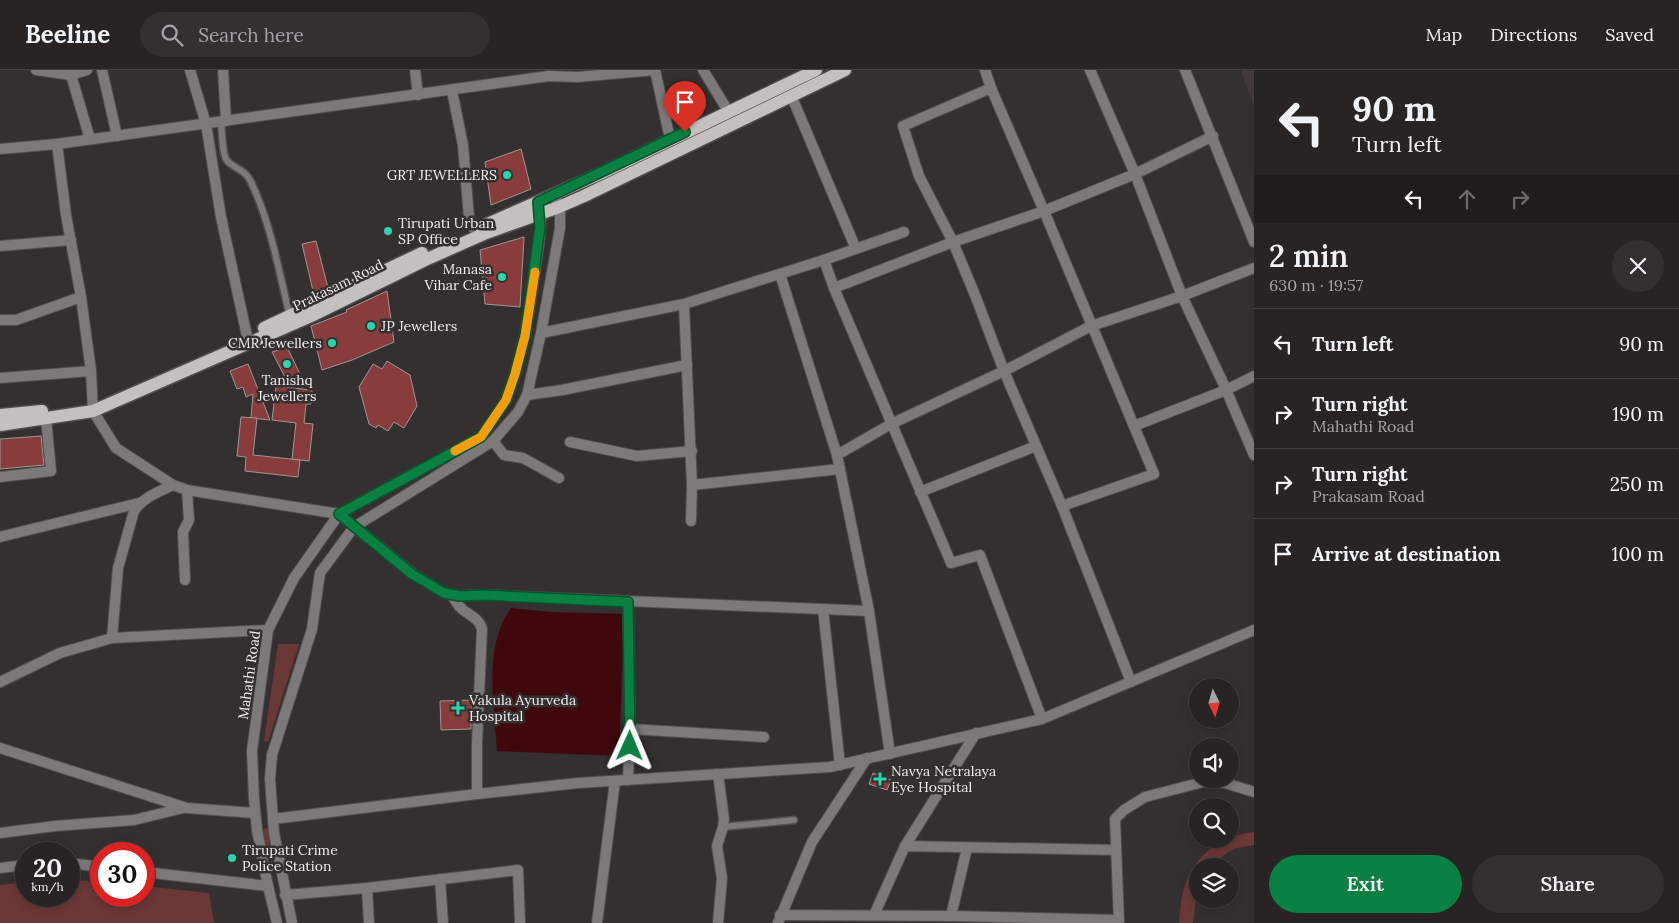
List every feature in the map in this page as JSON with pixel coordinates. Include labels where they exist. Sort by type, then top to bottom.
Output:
[{"type":"main road","name":"Prakasam Road","points":[[557,201],[670,139],[816,70]]},
{"type":"main road","name":"Prakasam Road","points":[[0,415],[93,407],[247,336],[291,320],[401,262],[475,230],[557,201],[845,70]]},
{"type":"main road","name":"Prakasam Road","points":[[0,425],[46,418],[93,407],[486,234],[539,208]]},
{"type":"street","points":[[36,70],[71,75],[86,70]]},
{"type":"street","points":[[102,70],[117,136]]},
{"type":"street","points":[[190,70],[206,124],[221,217],[247,336]]},
{"type":"street","points":[[223,70],[223,121]]},
{"type":"street","points":[[415,70],[418,95]]},
{"type":"street","points":[[0,149],[90,140],[452,91],[549,73],[577,77],[655,70],[670,139]]},
{"type":"street","points":[[703,70],[728,111]]},
{"type":"street","points":[[986,70],[991,88],[1154,474],[1062,506]]},
{"type":"street","points":[[1090,70],[1135,174],[1182,296],[1254,455]]},
{"type":"street","points":[[1185,70],[1254,242]]},
{"type":"street","points":[[71,75],[90,140]]},
{"type":"street","points":[[991,88],[903,126],[919,176],[953,242],[976,294],[1004,371],[1062,506],[1131,682]]},
{"type":"street","points":[[452,91],[463,146],[469,218],[475,230]]},
{"type":"street","points":[[791,95],[856,249]]},
{"type":"street","points":[[834,288],[953,242],[1044,211],[1135,174],[1213,136]]},
{"type":"street","points":[[57,144],[81,297],[91,371],[93,407],[116,448],[173,485],[188,490],[339,514],[412,574],[444,593],[452,595],[869,611]]},
{"type":"street","points":[[292,923],[274,833],[270,779],[272,755],[312,629],[320,573],[354,527],[493,441],[518,412],[527,395],[541,333],[560,228],[557,201]]},
{"type":"street","name":"Mahathi Road","points":[[277,923],[268,886],[255,812],[252,751],[268,630],[294,578],[339,514],[481,437],[506,400],[525,336],[539,243],[539,208]]},
{"type":"street","points":[[541,333],[684,304],[824,260],[904,232]]},
{"type":"street","points":[[0,246],[71,240]]},
{"type":"street","points":[[824,260],[891,424],[951,563],[980,554],[1042,719]]},
{"type":"street","points":[[837,455],[891,424],[1004,371],[1092,326],[1182,296],[1254,268]]},
{"type":"street","points":[[780,274],[837,455],[869,611],[890,754]]},
{"type":"street","points":[[0,320],[16,320],[81,297]]},
{"type":"street","points":[[684,304],[692,451],[691,521]]},
{"type":"street","points":[[527,395],[562,390],[687,365]]},
{"type":"street","points":[[0,378],[91,371]]},
{"type":"street","points":[[1134,426],[1226,390],[1254,376]]},
{"type":"street","points":[[0,476],[51,471],[46,418]]},
{"type":"street","points":[[493,441],[504,455],[523,458],[559,478]]},
{"type":"street","points":[[570,442],[638,456],[692,451]]},
{"type":"street","points":[[920,492],[1036,446]]},
{"type":"street","points":[[692,485],[840,469]]},
{"type":"street","points":[[0,537],[139,503],[173,485]]},
{"type":"street","points":[[185,580],[183,532],[189,520],[188,490]]},
{"type":"street","points":[[112,638],[118,568],[134,511],[139,503]]},
{"type":"street","points":[[452,595],[464,611],[478,620],[482,629],[477,743],[477,794]]},
{"type":"street","points":[[628,602],[630,729],[628,780]]},
{"type":"street","points":[[823,609],[840,765]]},
{"type":"street","points":[[0,682],[60,653],[112,638],[268,630]]},
{"type":"street","points":[[273,819],[578,783],[830,767],[1042,719],[1254,630]]},
{"type":"street","points":[[630,729],[764,737]]},
{"type":"street","points":[[874,915],[906,846],[976,733]]},
{"type":"street","points":[[0,748],[184,808],[255,812]]},
{"type":"street","points":[[867,758],[812,842],[779,919],[874,915],[1118,921],[1115,819],[1124,810],[1145,797],[1207,781],[1225,783],[1254,792]]},
{"type":"street","points":[[718,774],[723,827],[717,846],[722,878],[718,923]]},
{"type":"street","points":[[596,923],[615,781]]},
{"type":"street","points":[[0,833],[55,826],[134,820],[184,808]]},
{"type":"street","points":[[906,846],[1115,850]]},
{"type":"street","points":[[951,916],[967,848]]},
{"type":"street","points":[[0,868],[15,866]]},
{"type":"street","points":[[285,895],[367,888],[518,870],[520,923]]},
{"type":"street","points":[[155,873],[268,886]]},
{"type":"street","points":[[440,879],[443,923]]},
{"type":"street","points":[[367,888],[369,923]]},
{"type":"lane","points":[[223,121],[225,157],[229,162],[242,169],[250,180],[266,220],[291,320]]},
{"type":"lane","points":[[723,827],[794,820]]},
{"type":"shaded area","points":[[1241,70],[1254,70],[1254,107]]},
{"type":"shaded area","points":[[511,608],[551,612],[624,614],[619,756],[497,751],[492,677],[493,658],[502,623]]},
{"type":"shaded area","points":[[278,644],[299,644],[268,742],[264,741]]},
{"type":"shaded area","points":[[268,828],[273,868],[272,869],[262,829]]},
{"type":"shaded area","points":[[1254,832],[1254,845],[1239,848],[1239,835]]},
{"type":"shaded area","points":[[1212,848],[1237,848],[1220,858],[1201,858]]},
{"type":"shaded area","points":[[1189,876],[1189,908],[1195,908],[1193,923],[1179,923],[1185,885]]},
{"type":"shaded area","points":[[80,881],[90,881],[90,907],[155,907],[155,887],[209,893],[214,923],[0,923],[0,885],[15,883],[15,907],[80,907]]},
{"type":"building","name":"GRT JEWELLERS","points":[[521,149],[531,189],[491,205],[485,162]]},
{"type":"building","name":"Manasa Vihar Cafe","points":[[524,237],[520,307],[485,304],[480,250]]},
{"type":"building","points":[[316,241],[328,288],[314,295],[302,244]]},
{"type":"building","points":[[387,291],[394,342],[352,360],[322,370],[311,326],[347,312],[346,310]]},
{"type":"building","name":"Tanishq Jewellers","points":[[287,347],[301,376],[287,381],[272,352]]},
{"type":"building","points":[[387,361],[410,375],[417,406],[404,428],[394,422],[388,431],[378,425],[376,428],[369,424],[359,387],[373,364],[382,369]]},
{"type":"building","points":[[248,364],[270,420],[251,418],[253,394],[246,397],[243,387],[237,389],[230,371]]},
{"type":"building","points":[[276,386],[312,390],[311,404],[306,404],[304,423],[313,424],[309,461],[292,459],[296,423],[272,420]]},
{"type":"building","points":[[241,417],[257,418],[253,455],[300,460],[298,477],[245,471],[246,457],[237,456]]},
{"type":"building","points":[[41,436],[44,465],[0,469],[0,439]]},
{"type":"building","points":[[472,700],[471,729],[441,730],[440,701]]},
{"type":"building","points":[[873,773],[891,780],[887,790],[869,784]]},
{"type":"slow traffic","points":[[455,451],[481,437],[506,400],[525,336],[535,272]]},
{"type":"place","name":"GRT JEWELLERS","points":[[507,175]]},
{"type":"place","name":"Tirupati Urban SP Office","points":[[388,231]]},
{"type":"place","name":"Manasa Vihar Cafe","points":[[502,277]]},
{"type":"place","name":"JP Jewellers","points":[[371,326]]},
{"type":"place","name":"CMR Jewellers","points":[[332,343]]},
{"type":"place","name":"Tanishq Jewellers","points":[[287,364]]},
{"type":"place","name":"Vakula Ayurveda Hospital","points":[[458,708]]},
{"type":"place","name":"Navya Netralaya Eye Hospital","points":[[880,779]]},
{"type":"place","name":"Tirupati Crime Police Station","points":[[232,858]]},
{"type":"route","points":[[630,746],[628,602],[484,595],[460,596],[444,593],[412,574],[339,514],[481,437],[506,400],[525,336],[539,243],[540,220],[538,202],[685,132]]}]
